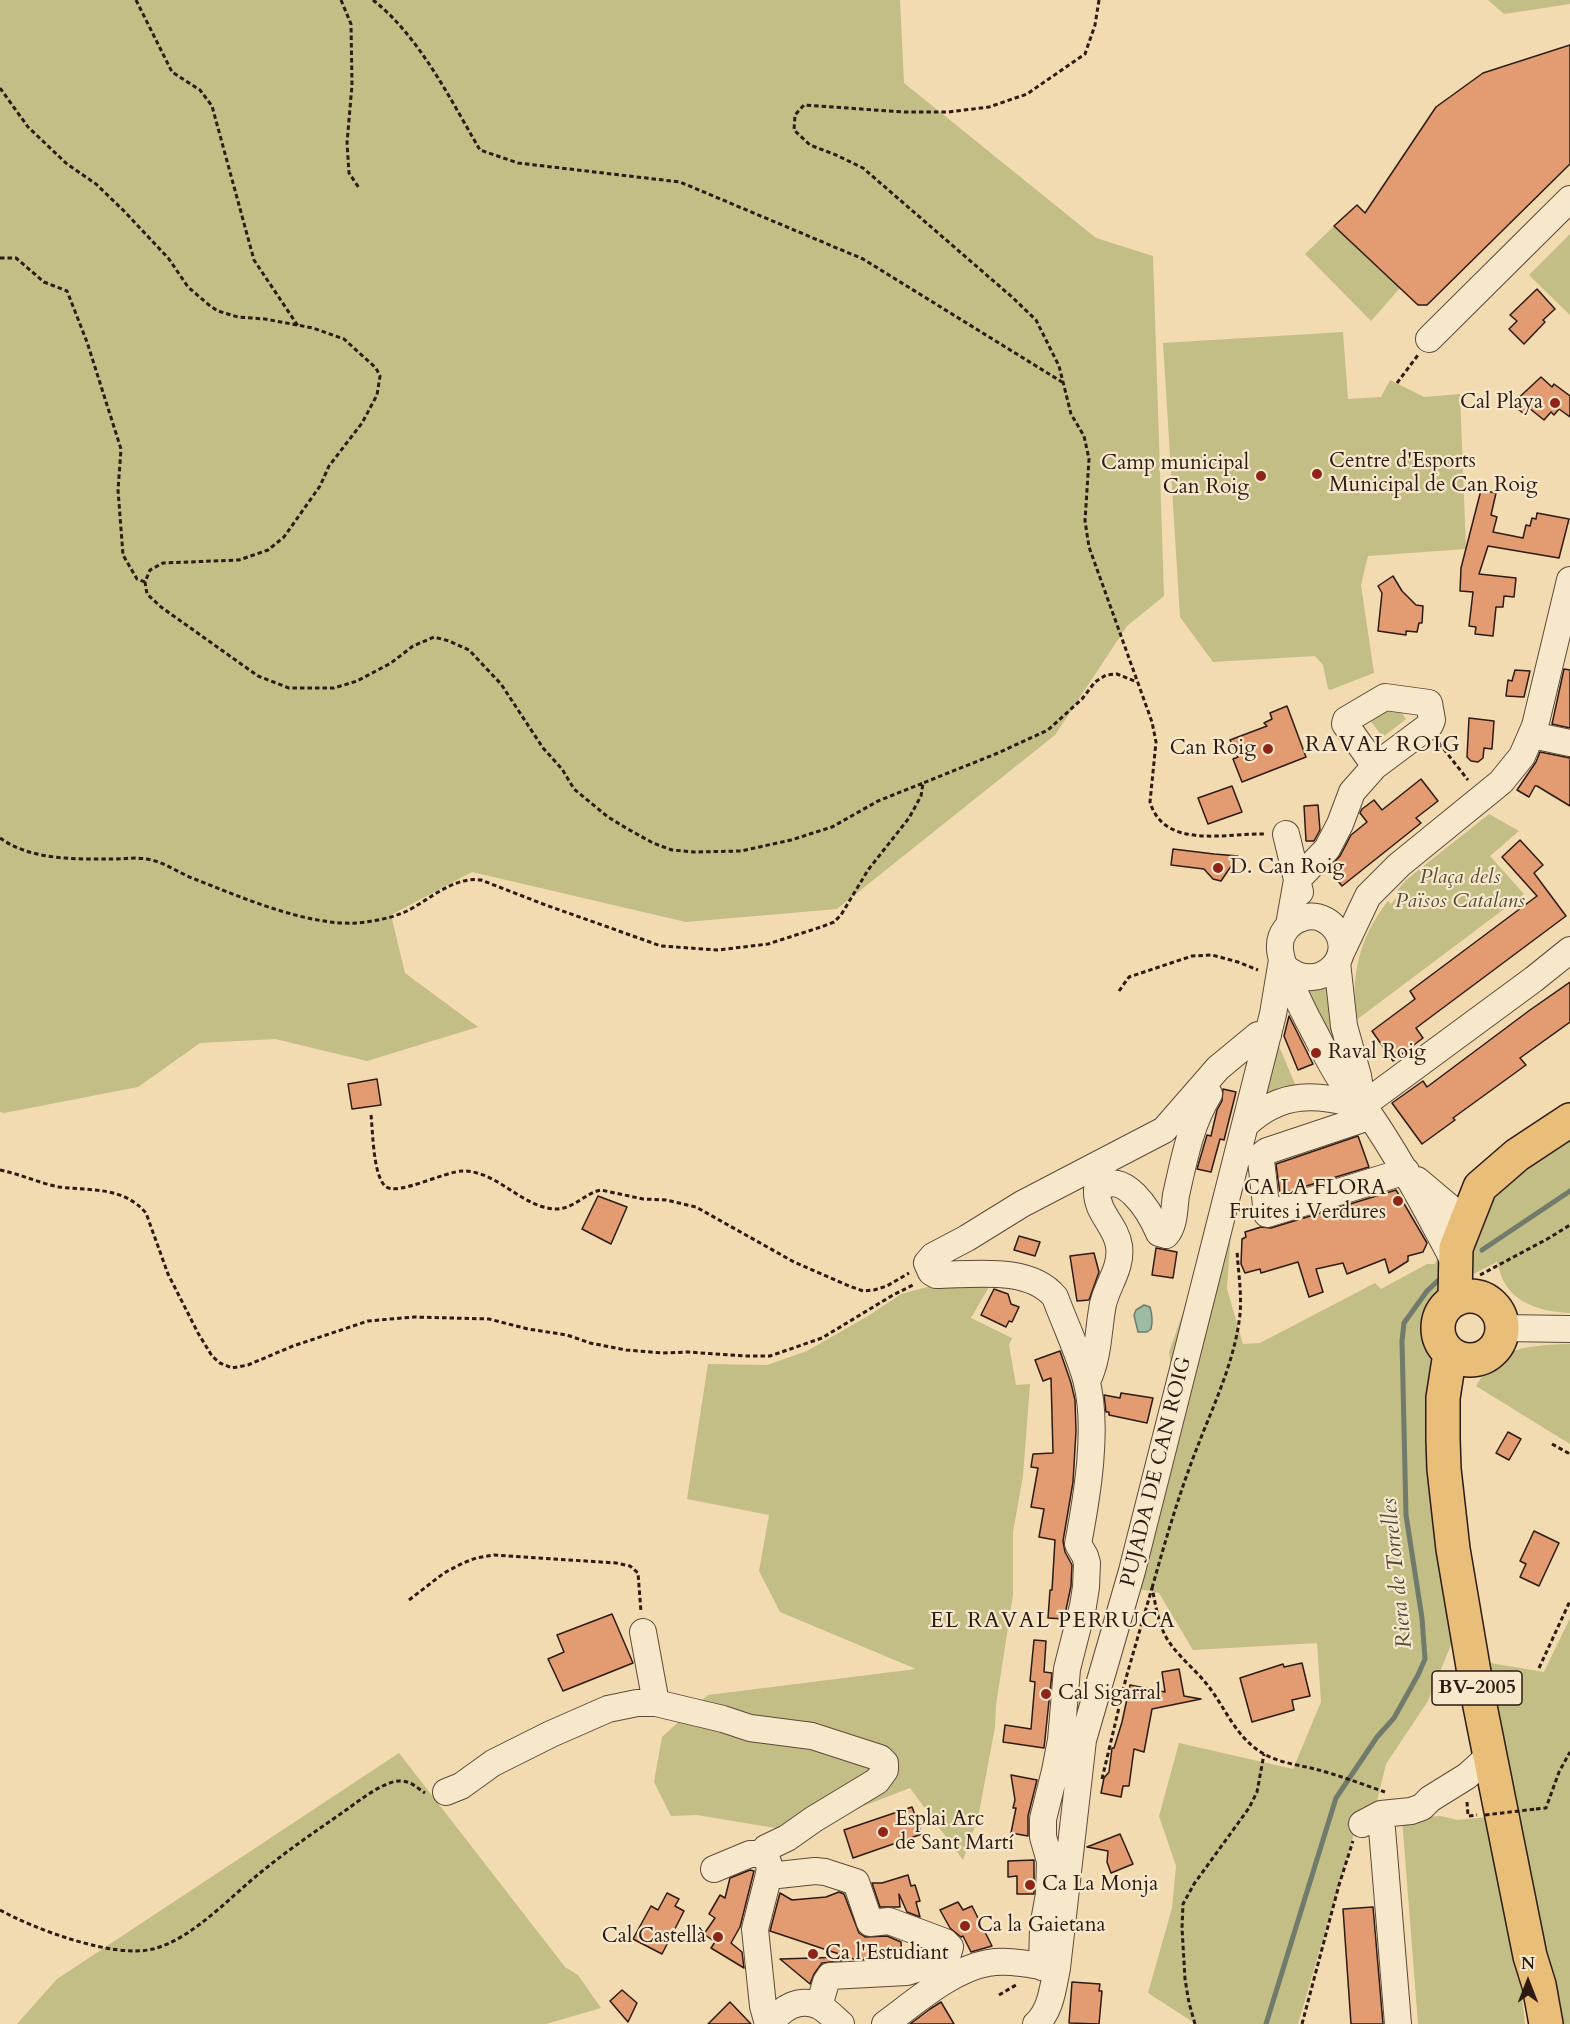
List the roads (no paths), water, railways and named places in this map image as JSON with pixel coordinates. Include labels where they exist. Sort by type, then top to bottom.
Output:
[{"type":"main road","points":[[1464,1356],[1441,1342],[1438,1329],[1441,1315],[1449,1304],[1461,1298],[1475,1297],[1481,1293],[1467,1221],[1472,1204],[1480,1187],[1517,1155],[1570,1120]]},
{"type":"main road","name":"BV-2005","points":[[1464,1356],[1490,1353],[1497,1344],[1481,1293]]},
{"type":"main road","name":"BV-2005","points":[[1464,1356],[1472,1366],[1444,1418],[1444,1469],[1451,1540],[1490,1756],[1546,2024]]},
{"type":"main road","name":"BV-2005","points":[[1530,1956],[1531,2024]]},
{"type":"street","points":[[1429,339],[1570,199]]},
{"type":"street","points":[[1288,926],[1306,916],[1331,914],[1368,896],[1399,865],[1482,798],[1517,764],[1532,735],[1570,580]]},
{"type":"street","points":[[1375,766],[1345,724],[1346,720],[1383,698],[1429,703],[1432,720],[1375,766],[1352,792],[1340,825],[1327,849],[1297,880],[1288,926],[1280,941],[1279,951],[1341,1080],[1366,1111],[1406,1171],[1481,1293],[1570,1329]]},
{"type":"street","points":[[1532,735],[1570,743]]},
{"type":"street","points":[[1287,839],[1302,897],[1316,917],[1331,925],[1341,941],[1339,958],[1344,1026],[1366,1111]]},
{"type":"street","points":[[1290,975],[1327,973],[1339,958],[1368,896]]},
{"type":"street","points":[[1406,1171],[1267,1214],[1262,1155],[1366,1111],[1570,950]]},
{"type":"street","points":[[1087,1381],[1094,1368],[1104,1300],[1115,1275],[1119,1254],[1116,1234],[1097,1203],[1098,1190],[1108,1183],[1120,1184],[1130,1190],[1147,1211],[1159,1233],[1166,1235],[1172,1229],[1173,1212],[1186,1150],[1201,1106],[1212,1088],[1269,1030],[1290,975]]},
{"type":"street","points":[[1036,2024],[1050,2001],[1049,1967],[1043,1927],[1049,1894],[1050,1862],[1042,1837],[1043,1819],[1056,1771],[1067,1669],[1086,1587],[1087,1563],[1078,1544],[1088,1489],[1092,1434],[1087,1381],[1050,1292],[1010,1275],[932,1270],[928,1261],[999,1217],[1087,1168],[1164,1130],[1218,1068],[1258,1035],[1269,1030]]},
{"type":"street","name":"PUJADA DE CAN ROIG","points":[[1049,1967],[1083,1740],[1132,1572],[1269,1030]]},
{"type":"street","points":[[1245,1125],[1260,1110],[1278,1102],[1304,1096],[1327,1097],[1366,1111]]},
{"type":"street","points":[[1406,1171],[1467,1221]]},
{"type":"street","points":[[1430,1190],[1443,1193],[1480,1187]]},
{"type":"street","points":[[644,1632],[656,1703]]},
{"type":"street","points":[[446,1792],[461,1786],[493,1763],[608,1709],[624,1705],[656,1703],[750,1728],[812,1736],[880,1758],[885,1763],[885,1770],[877,1781],[787,1838],[766,1848],[767,1865],[755,1929],[763,2006],[769,2024],[782,2010],[793,2004],[804,2003],[819,2006],[842,2024]]},
{"type":"street","points":[[1398,2024],[1387,1894],[1372,1826],[1381,1814],[1411,1811],[1422,1807],[1430,1799],[1467,1776],[1490,1756]]},
{"type":"street","points":[[714,1869],[750,1854],[767,1865],[815,1870],[856,1882],[870,1923],[889,1922],[945,1942],[950,1947],[948,1954],[907,1972],[830,1976],[819,2006]]},
{"type":"street","points":[[885,2024],[949,1979],[982,1965],[1019,1962],[1049,1967]]},
{"type":"street","points":[[1050,2001],[1061,2016],[1061,2024]]},
{"type":"waterway","name":"Riera de Torrelles","points":[[1482,1250],[1570,1191]]},
{"type":"waterway","name":"Riera de Torrelles","points":[[1266,2024],[1336,1798],[1377,1737],[1394,1718],[1425,1659],[1422,1618],[1406,1515],[1402,1341],[1404,1323],[1427,1291],[1444,1275]]},
{"type":"place","name":"Cal Playa","points":[[1555,403]]},
{"type":"place","name":"Centre d'Esports Municipal de Can Roig","points":[[1317,474]]},
{"type":"place","name":"Camp municipal Can Roig","points":[[1261,476]]},
{"type":"place","name":"Can Roig","points":[[1268,749]]},
{"type":"place","name":"D. Can Roig","points":[[1218,868]]},
{"type":"place","name":"Raval Roig","points":[[1316,1053]]},
{"type":"place","name":"CA LA FLORA Fruites i Verdures","points":[[1398,1201]]},
{"type":"place","name":"Cal Sigarral","points":[[1046,1694]]},
{"type":"place","name":"Esplai Arc de Sant Martí","points":[[883,1832]]},
{"type":"place","name":"Ca La Monja","points":[[1030,1885]]},
{"type":"place","name":"Ca la Gaietana","points":[[965,1926]]},
{"type":"place","name":"Cal Castellà","points":[[718,1937]]},
{"type":"place","name":"Ca l'Estudiant","points":[[813,1954]]},
{"type":"district","name":"RAVAL ROIG","points":[[1383,746]]},
{"type":"district","name":"EL RAVAL PERRUCA","points":[[1053,1622]]},
{"type":"park label","name":"Plaça dels Països Catalans","points":[[1460,890]]}]
